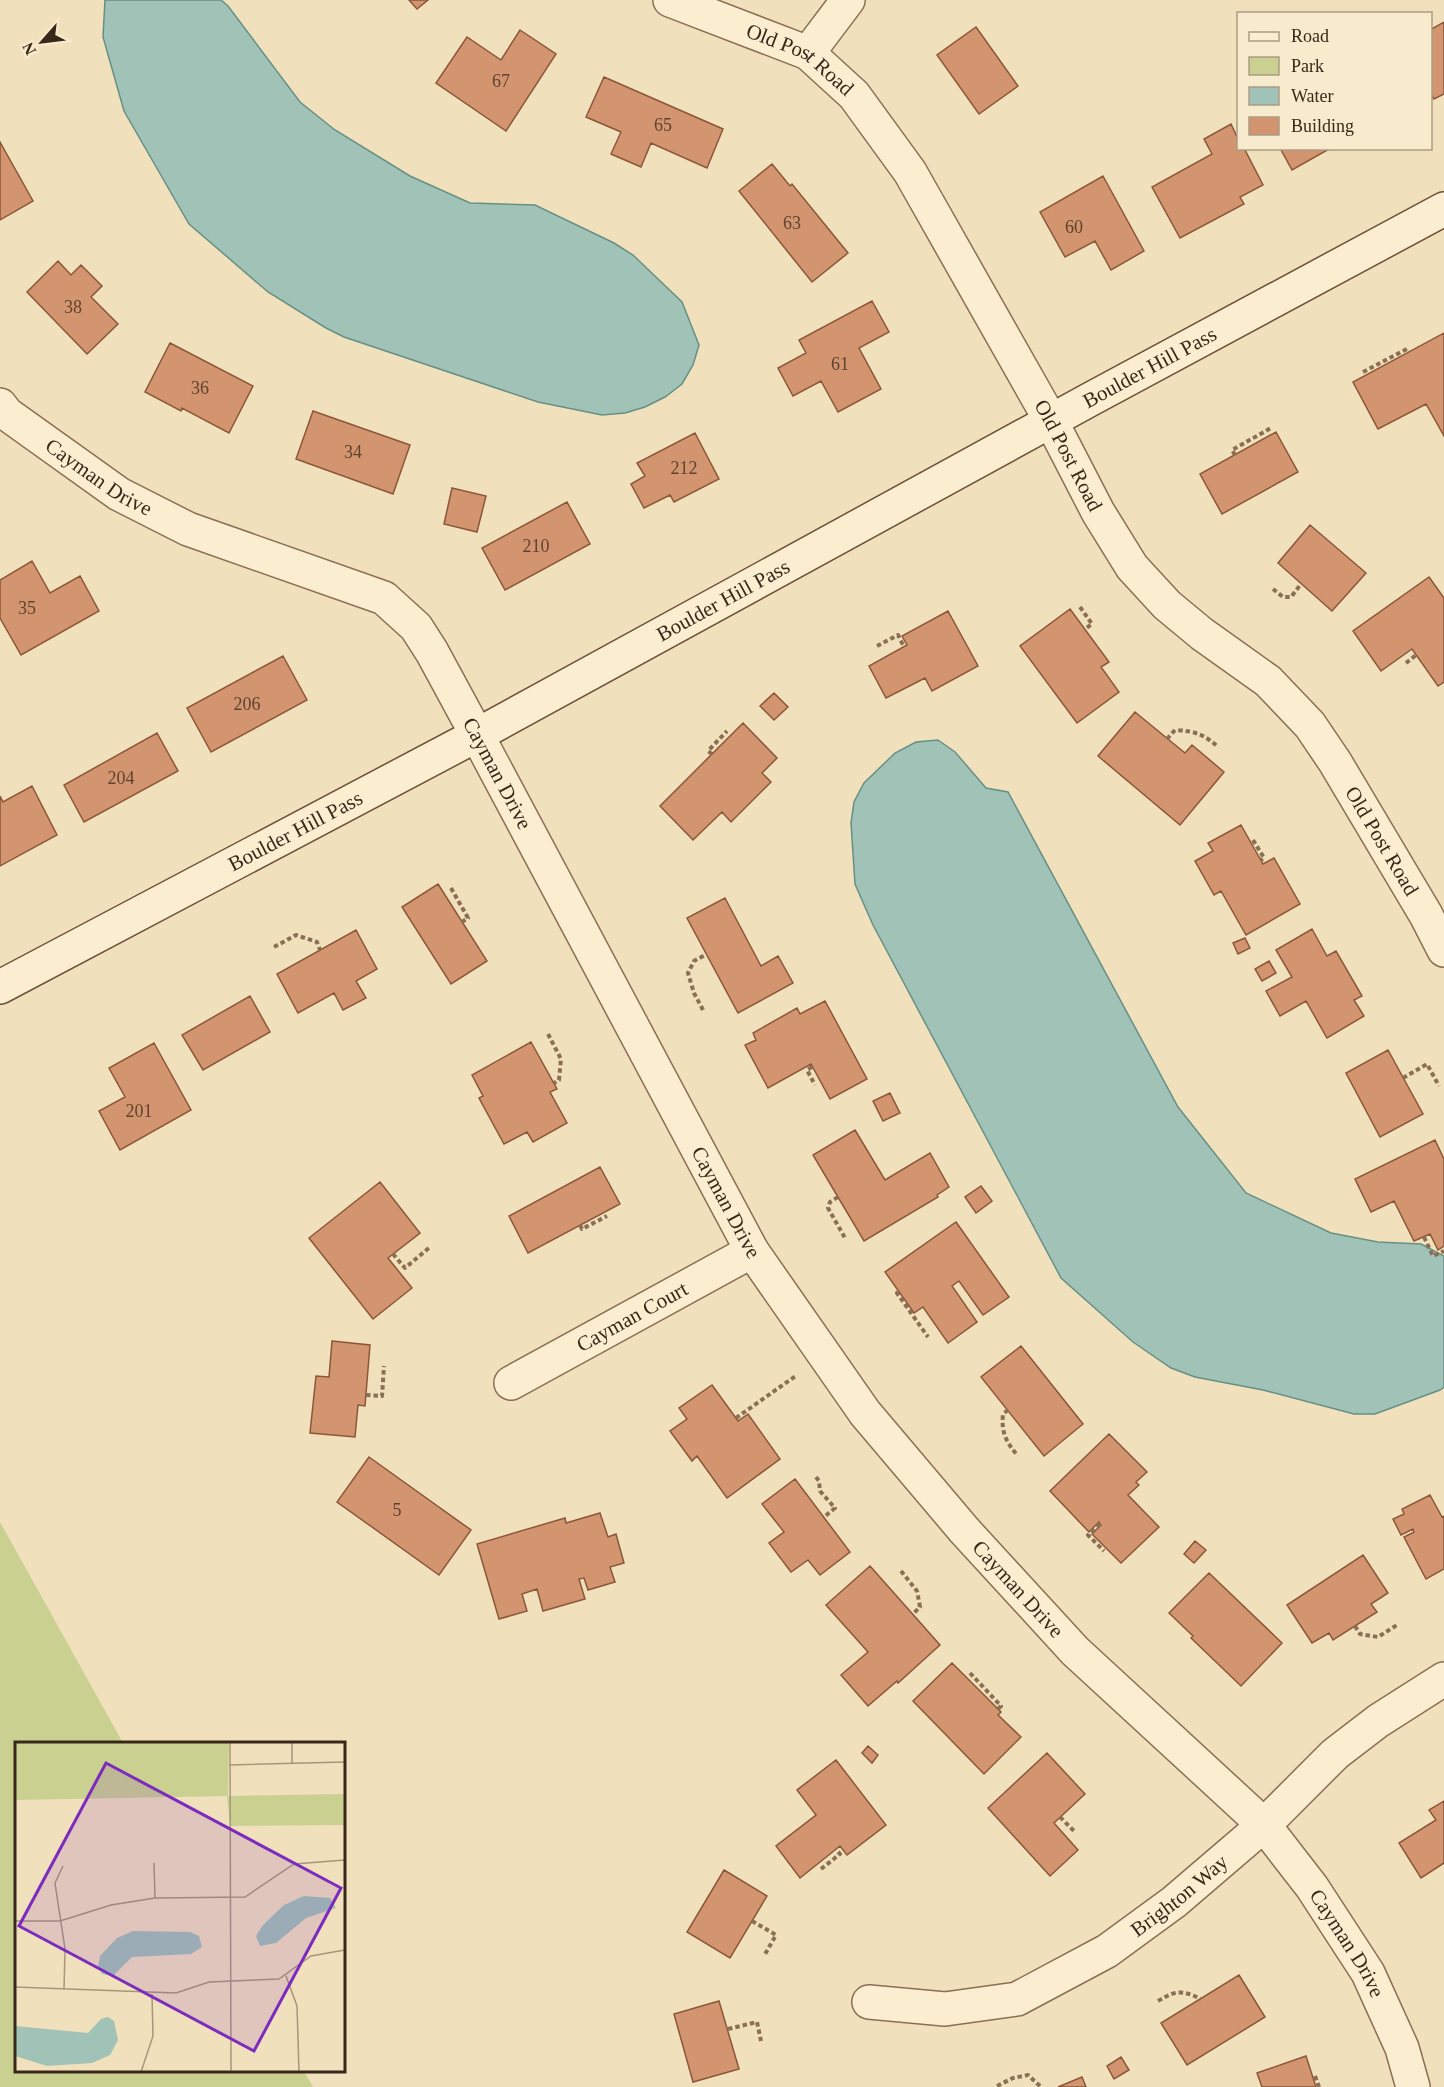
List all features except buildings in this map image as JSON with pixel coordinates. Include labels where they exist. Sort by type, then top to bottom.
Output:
[{"type":"street","name":"Old Post Road","points":[[670,0],[808,53],[854,95],[910,172],[1051,421],[1098,512],[1132,567],[1167,605],[1202,634],[1268,681],[1310,725],[1435,910],[1444,950]]},
{"type":"street","points":[[808,53],[848,0]]},
{"type":"street","name":"Boulder Hill Pass","points":[[0,987],[477,735],[1444,209]]},
{"type":"street","name":"Cayman Drive","points":[[0,405],[16,420],[129,500],[188,529],[384,598],[416,627],[477,735],[752,1251],[865,1413],[964,1530],[1075,1651],[1264,1825],[1312,1887],[1368,1973],[1402,2048],[1413,2087]]},
{"type":"street","name":"Cayman Court","points":[[512,1383],[752,1251]]},
{"type":"street","name":"Brighton Way","points":[[869,2002],[945,2009],[1017,1999],[1113,1946],[1174,1902],[1264,1825],[1335,1754],[1378,1721],[1444,1679]]},
{"type":"path","points":[[1363,372],[1407,349],[1408,352]]},
{"type":"path","points":[[1235,455],[1232,450],[1271,428]]},
{"type":"path","points":[[1273,589],[1283,597],[1290,597],[1301,584]]},
{"type":"path","points":[[1080,607],[1092,624],[1085,629]]},
{"type":"path","points":[[877,646],[898,635],[904,647]]},
{"type":"path","points":[[1406,663],[1416,655]]},
{"type":"path","points":[[1167,739],[1175,730],[1193,730],[1206,736],[1218,747]]},
{"type":"path","points":[[712,754],[708,751],[727,731]]},
{"type":"path","points":[[1254,840],[1264,858],[1261,860]]},
{"type":"path","points":[[451,888],[468,918],[462,922]]},
{"type":"path","points":[[274,947],[296,935],[316,942],[320,950]]},
{"type":"path","points":[[703,1010],[694,993],[688,973],[694,961],[706,954]]},
{"type":"path","points":[[549,1034],[561,1059],[559,1080],[554,1083]]},
{"type":"path","points":[[1403,1078],[1428,1064],[1439,1086]]},
{"type":"path","points":[[812,1067],[807,1070],[815,1085]]},
{"type":"path","points":[[838,1197],[830,1202],[828,1209],[845,1238]]},
{"type":"path","points":[[580,1225],[582,1229],[607,1216]]},
{"type":"path","points":[[1424,1237],[1433,1256],[1444,1251]]},
{"type":"path","points":[[393,1254],[405,1268],[430,1247]]},
{"type":"path","points":[[898,1292],[928,1337]]},
{"type":"path","points":[[366,1395],[382,1396],[384,1366]]},
{"type":"path","points":[[736,1418],[806,1369]]},
{"type":"path","points":[[1008,1410],[1004,1413],[1002,1425],[1006,1442],[1018,1456]]},
{"type":"path","points":[[816,1477],[820,1491],[835,1508],[824,1517]]},
{"type":"path","points":[[1100,1524],[1088,1535],[1104,1551]]},
{"type":"path","points":[[901,1571],[917,1591],[920,1607],[913,1614]]},
{"type":"path","points":[[1355,1626],[1360,1634],[1378,1637],[1397,1624]]},
{"type":"path","points":[[970,1673],[1001,1706],[998,1709]]},
{"type":"path","points":[[1060,1817],[1074,1831]]},
{"type":"path","points":[[821,1869],[840,1854],[836,1850]]},
{"type":"path","points":[[752,1922],[776,1935],[764,1956]]},
{"type":"path","points":[[1158,2001],[1170,1993],[1185,1992],[1201,1999]]},
{"type":"path","points":[[728,2029],[757,2022],[761,2041]]},
{"type":"path","points":[[997,2086],[1013,2078],[1028,2075],[1041,2087]]},
{"type":"path","points":[[1315,2076],[1319,2087]]},
{"type":"green space","points":[[0,1522],[122,1742],[15,1742],[15,2072],[305,2072],[313,2087],[0,2087]]},
{"type":"water","points":[[105,0],[221,0],[228,6],[300,102],[335,130],[410,176],[470,203],[535,205],[614,243],[633,255],[682,302],[699,345],[693,365],[682,384],[665,397],[645,407],[625,413],[602,415],[538,402],[344,337],[268,292],[189,224],[124,111],[103,37]]},
{"type":"water","points":[[938,740],[955,752],[986,788],[1008,792],[1178,1107],[1246,1193],[1331,1233],[1378,1242],[1421,1244],[1444,1256],[1444,1387],[1375,1414],[1354,1414],[1263,1390],[1195,1377],[1171,1368],[1133,1342],[1061,1278],[873,925],[855,884],[851,823],[854,802],[864,783],[895,753],[916,742]]}]
